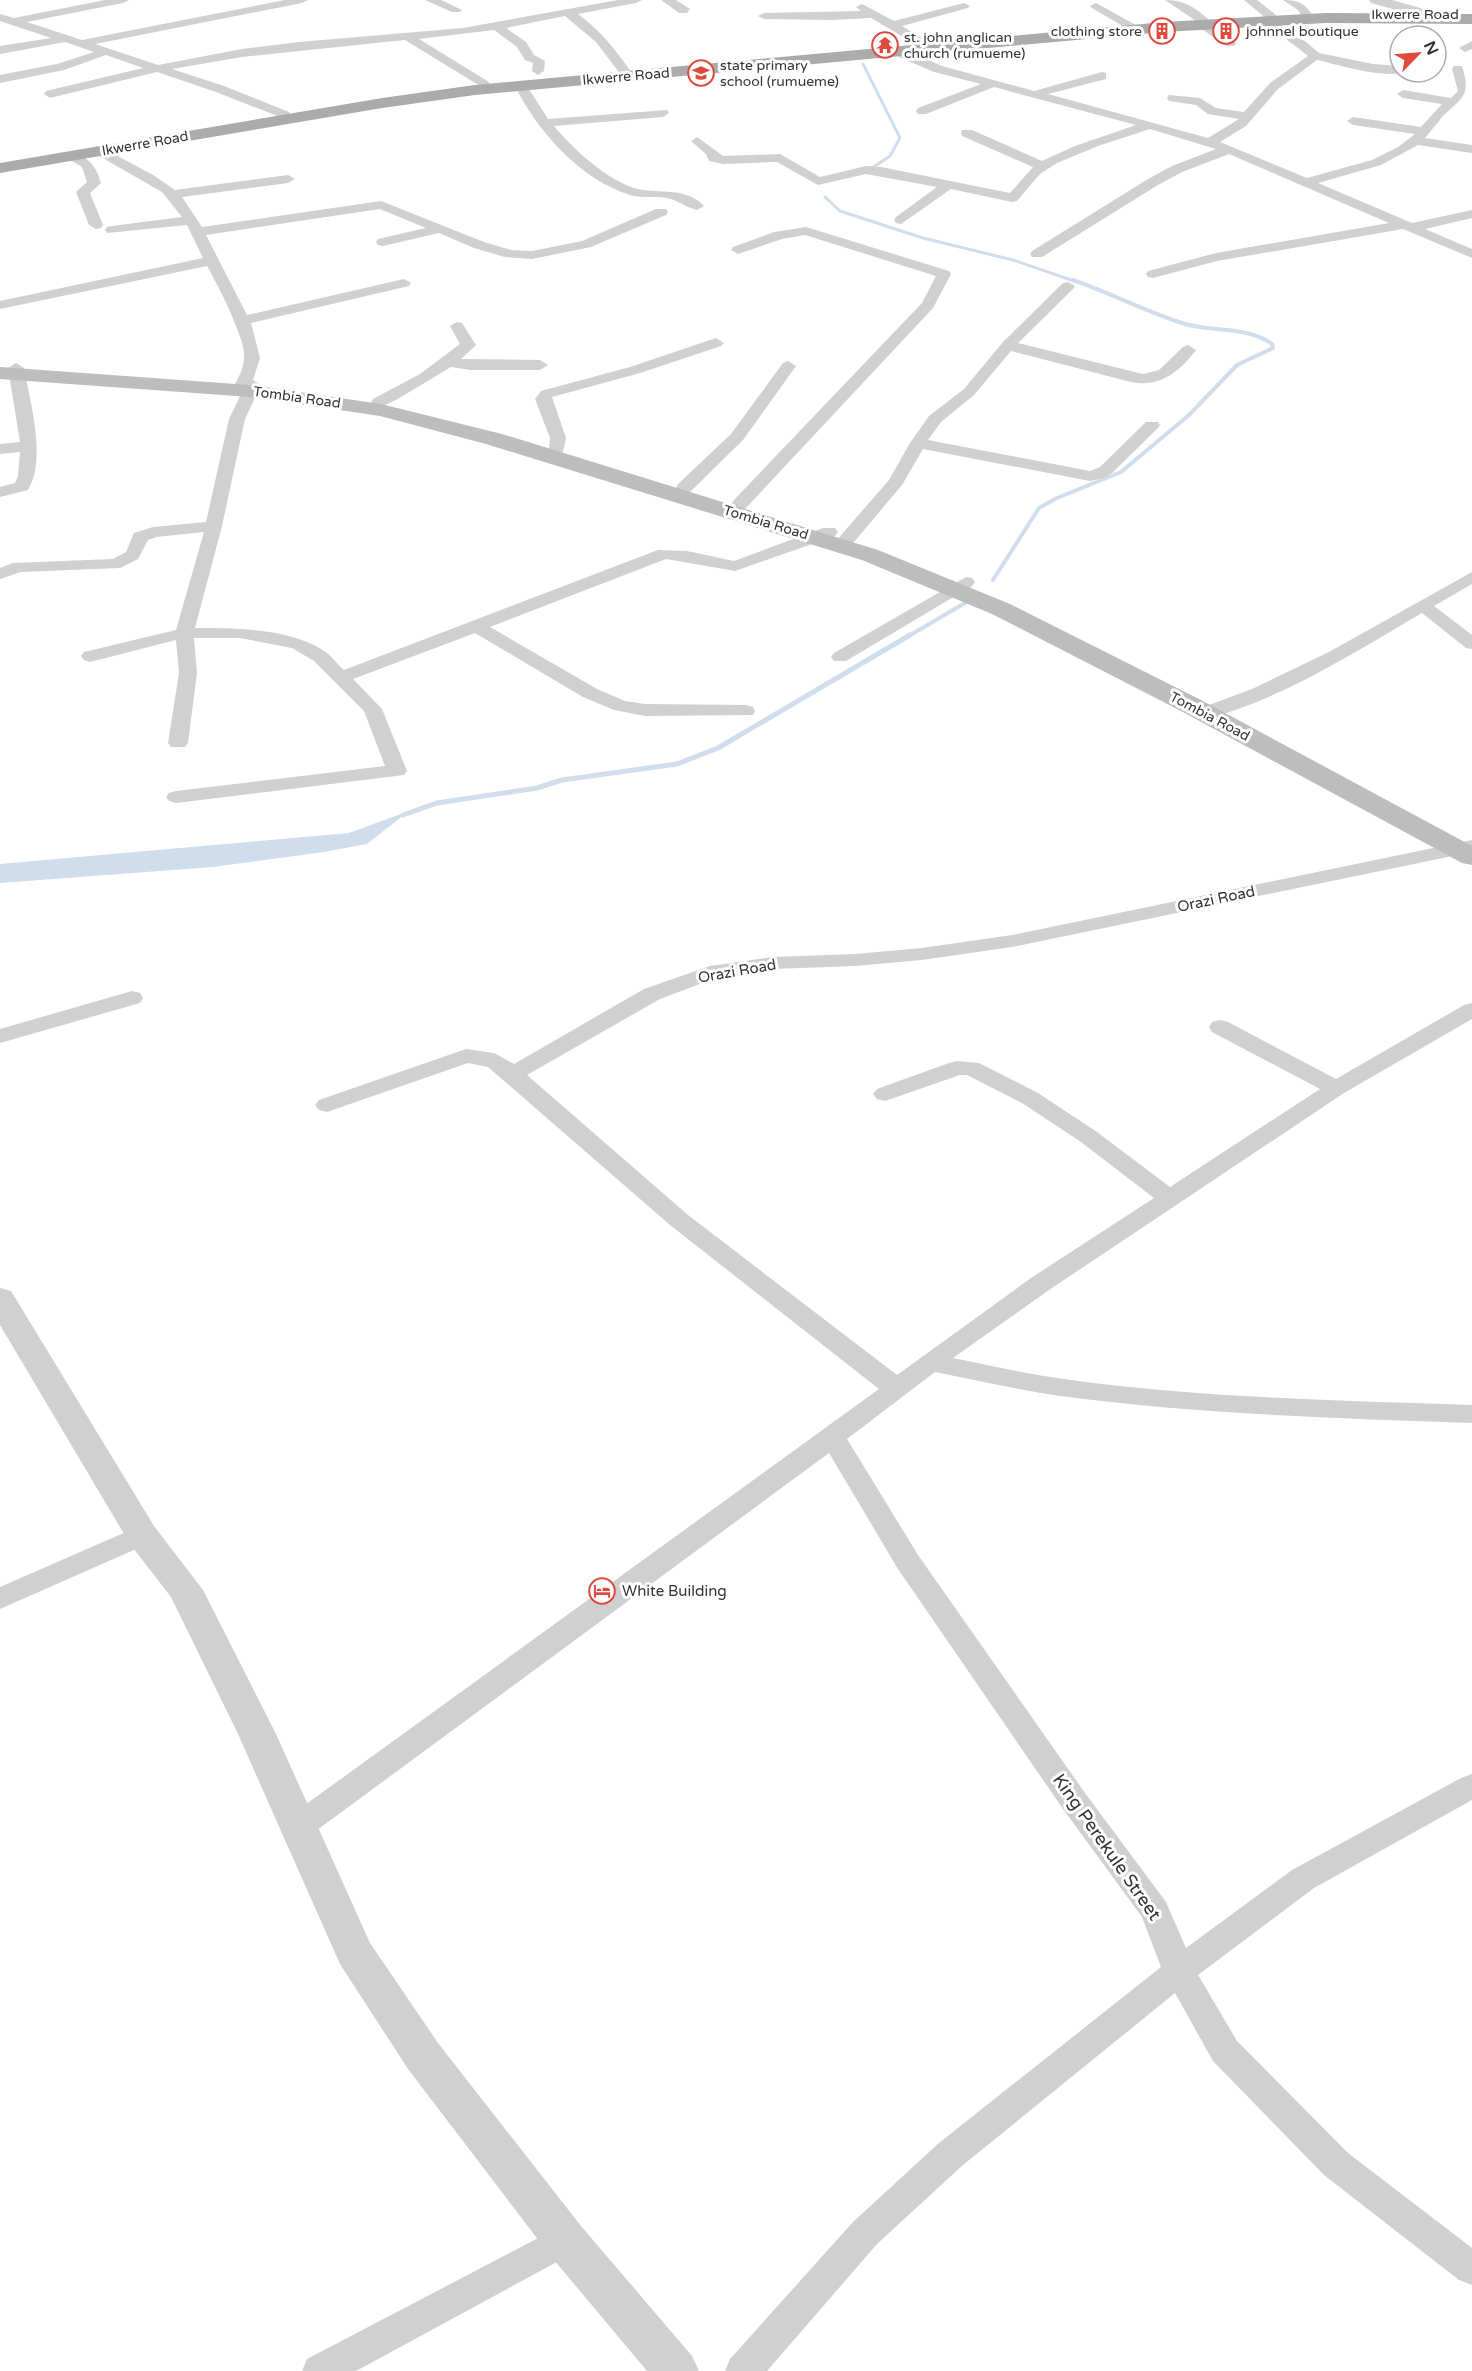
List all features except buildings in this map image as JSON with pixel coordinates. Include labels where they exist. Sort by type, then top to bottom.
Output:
[{"type":"main road","name":"Ikwerre Road","points":[[1271,19],[1394,11],[1472,17]]},
{"type":"main road","name":"Ikwerre Road","points":[[927,46],[1130,26],[1394,11]]},
{"type":"main road","name":"Ikwerre Road","points":[[0,166],[285,115],[484,85],[1204,23]]},
{"type":"main road","name":"Ikwerre Road","points":[[0,166],[411,98],[892,49]]},
{"type":"main road","name":"Tombia Road","points":[[8,370],[248,387],[379,402],[443,416],[739,505],[831,536],[961,585],[1211,710],[1468,849]]},
{"type":"main road","name":"Tombia Road","points":[[248,387],[420,419],[831,536],[870,555],[961,585]]},
{"type":"street","points":[[4,19],[123,0]]},
{"type":"street","points":[[80,44],[302,0]]},
{"type":"street","points":[[431,0],[456,10]]},
{"type":"street","points":[[50,94],[156,69],[266,49],[409,38],[496,26],[636,0]]},
{"type":"street","points":[[667,0],[684,9],[683,11]]},
{"type":"street","points":[[851,1],[868,0]]},
{"type":"street","points":[[1171,0],[1195,13],[1230,43]]},
{"type":"street","points":[[1250,0],[1287,37],[1301,44],[1315,57],[1388,68]]},
{"type":"street","points":[[1289,0],[1302,8],[1307,16]]},
{"type":"street","points":[[851,1],[927,46]]},
{"type":"street","points":[[894,25],[964,6]]},
{"type":"street","points":[[1096,6],[1130,26]]},
{"type":"street","points":[[568,13],[598,34],[625,72]]},
{"type":"street","points":[[764,16],[832,17],[874,14]]},
{"type":"street","points":[[4,19],[220,89],[285,115]]},
{"type":"street","points":[[496,26],[522,45],[529,57],[539,61],[538,71]]},
{"type":"street","points":[[409,38],[484,85]]},
{"type":"street","points":[[0,50],[65,39]]},
{"type":"street","points":[[892,49],[938,69],[1150,125],[1228,149],[1472,254]]},
{"type":"street","points":[[0,79],[60,66],[104,52]]},
{"type":"street","points":[[1209,143],[1242,123],[1274,86],[1315,57]]},
{"type":"street","points":[[1306,182],[1396,153],[1454,107],[1467,92],[1469,86],[1453,69],[1472,69]]},
{"type":"street","points":[[1036,94],[1102,76]]},
{"type":"street","points":[[922,111],[994,83]]},
{"type":"street","points":[[521,86],[531,106],[558,138],[587,164],[627,188],[642,193],[670,195],[697,206]]},
{"type":"street","points":[[1403,94],[1454,107]]},
{"type":"street","points":[[1173,98],[1200,102],[1212,111],[1249,117]]},
{"type":"street","points":[[546,123],[663,113]]},
{"type":"street","points":[[1353,122],[1472,149]]},
{"type":"street","points":[[696,141],[712,152],[714,158],[723,160],[780,158],[818,181],[866,170],[881,171],[1014,198],[1035,171],[1043,166],[1077,151],[1150,125]]},
{"type":"street","points":[[968,133],[1043,166]]},
{"type":"street","points":[[1037,254],[1153,182],[1177,169],[1228,149]]},
{"type":"street","points":[[99,150],[172,194],[194,226],[211,261],[229,290],[252,354],[248,387],[237,419],[214,526],[184,633],[188,673],[178,742]]},
{"type":"street","points":[[71,156],[79,158],[90,167],[94,183],[83,192],[96,225]]},
{"type":"street","points":[[172,194],[288,179]]},
{"type":"street","points":[[901,220],[949,185]]},
{"type":"street","points":[[112,230],[194,226],[381,205],[440,230],[510,254],[544,254],[586,244],[661,212]]},
{"type":"street","points":[[1153,274],[1216,257],[1472,214]]},
{"type":"street","points":[[383,242],[440,230]]},
{"type":"street","points":[[738,250],[780,235],[806,231],[944,274],[928,305],[739,505]]},
{"type":"street","points":[[0,305],[211,261]]},
{"type":"street","points":[[241,321],[404,283]]},
{"type":"street","points":[[342,677],[664,554],[735,566],[831,536],[896,482],[934,419],[969,392],[1008,345],[1068,286]]},
{"type":"street","points":[[379,402],[411,387],[450,362],[468,345],[457,326]]},
{"type":"street","points":[[557,449],[558,438],[543,399],[546,394],[635,370],[716,343]]},
{"type":"street","points":[[1008,345],[1132,378],[1148,380],[1166,375],[1188,350]]},
{"type":"street","points":[[450,362],[471,365],[540,365]]},
{"type":"street","points":[[684,488],[737,437],[788,366]]},
{"type":"street","points":[[0,492],[21,486],[27,479],[28,446],[8,370]]},
{"type":"street","points":[[918,443],[1090,476],[1098,475],[1106,470],[1152,425]]},
{"type":"street","points":[[0,449],[28,446]]},
{"type":"street","points":[[0,574],[19,567],[114,564],[128,560],[134,554],[140,537],[153,532],[214,526]]},
{"type":"street","points":[[1211,710],[1259,693],[1335,656],[1472,577]]},
{"type":"street","points":[[840,657],[961,585]]},
{"type":"street","points":[[1422,605],[1472,644]]},
{"type":"street","points":[[476,625],[590,693],[621,706],[645,710],[746,711]]},
{"type":"street","points":[[90,656],[184,633],[240,633],[276,638],[297,644],[320,657],[374,709],[397,771],[176,797]]},
{"type":"street","name":"Orazi Road","points":[[512,1074],[652,994],[710,973],[773,963],[911,955],[1012,941],[1468,849]]},
{"type":"street","points":[[0,1036],[132,998]]},
{"type":"street","points":[[298,1827],[897,1389],[930,1362],[1040,1284],[1336,1089],[1472,1010]]},
{"type":"street","points":[[1220,1027],[1336,1089]]},
{"type":"street","points":[[327,1106],[466,1056],[482,1055],[497,1061],[679,1220],[897,1389]]},
{"type":"street","points":[[885,1094],[957,1068],[971,1068],[1030,1098],[1080,1130],[1170,1198]]},
{"type":"street","points":[[0,1298],[142,1535],[185,1590],[257,1734],[354,1952],[423,2056],[565,2240],[676,2371]]},
{"type":"street","points":[[930,1362],[1058,1386],[1181,1399],[1307,1409],[1472,1414]]},
{"type":"street","name":"King Perekule Street","points":[[832,1436],[908,1562],[1074,1801],[1155,1911],[1179,1971],[1225,2051],[1336,2164],[1472,2269]]},
{"type":"street","points":[[0,1599],[142,1535]]},
{"type":"street","points":[[743,2371],[865,2233],[951,2154],[1179,1971],[1303,1879],[1472,1786]]},
{"type":"street","points":[[320,2371],[565,2240]]},
{"type":"water","points":[[409,811],[367,844],[324,852],[213,867],[0,883],[0,864],[349,833]]},
{"type":"waterway","points":[[863,64],[900,138],[890,156],[872,168]]},
{"type":"waterway","points":[[825,197],[840,211],[923,238],[1013,260],[1077,282]]},
{"type":"waterway","points":[[993,580],[1039,508],[1057,498],[1121,472],[1189,415],[1237,365],[1273,348],[1272,344],[1251,334],[1182,323],[1073,280]]},
{"type":"waterway","points":[[907,637],[965,603]]},
{"type":"waterway","points":[[403,815],[437,803],[537,788],[562,780],[677,764],[718,748],[910,635]]},
{"type":"place","name":"clothing store","points":[[1162,31]]},
{"type":"place","name":"johnnel boutique","points":[[1226,31]]},
{"type":"place","name":"st. john anglican church (rumueme)","points":[[885,45]]},
{"type":"place","name":"state primary school (rumueme)","points":[[701,73]]},
{"type":"place","name":"White Building","points":[[602,1591]]}]
